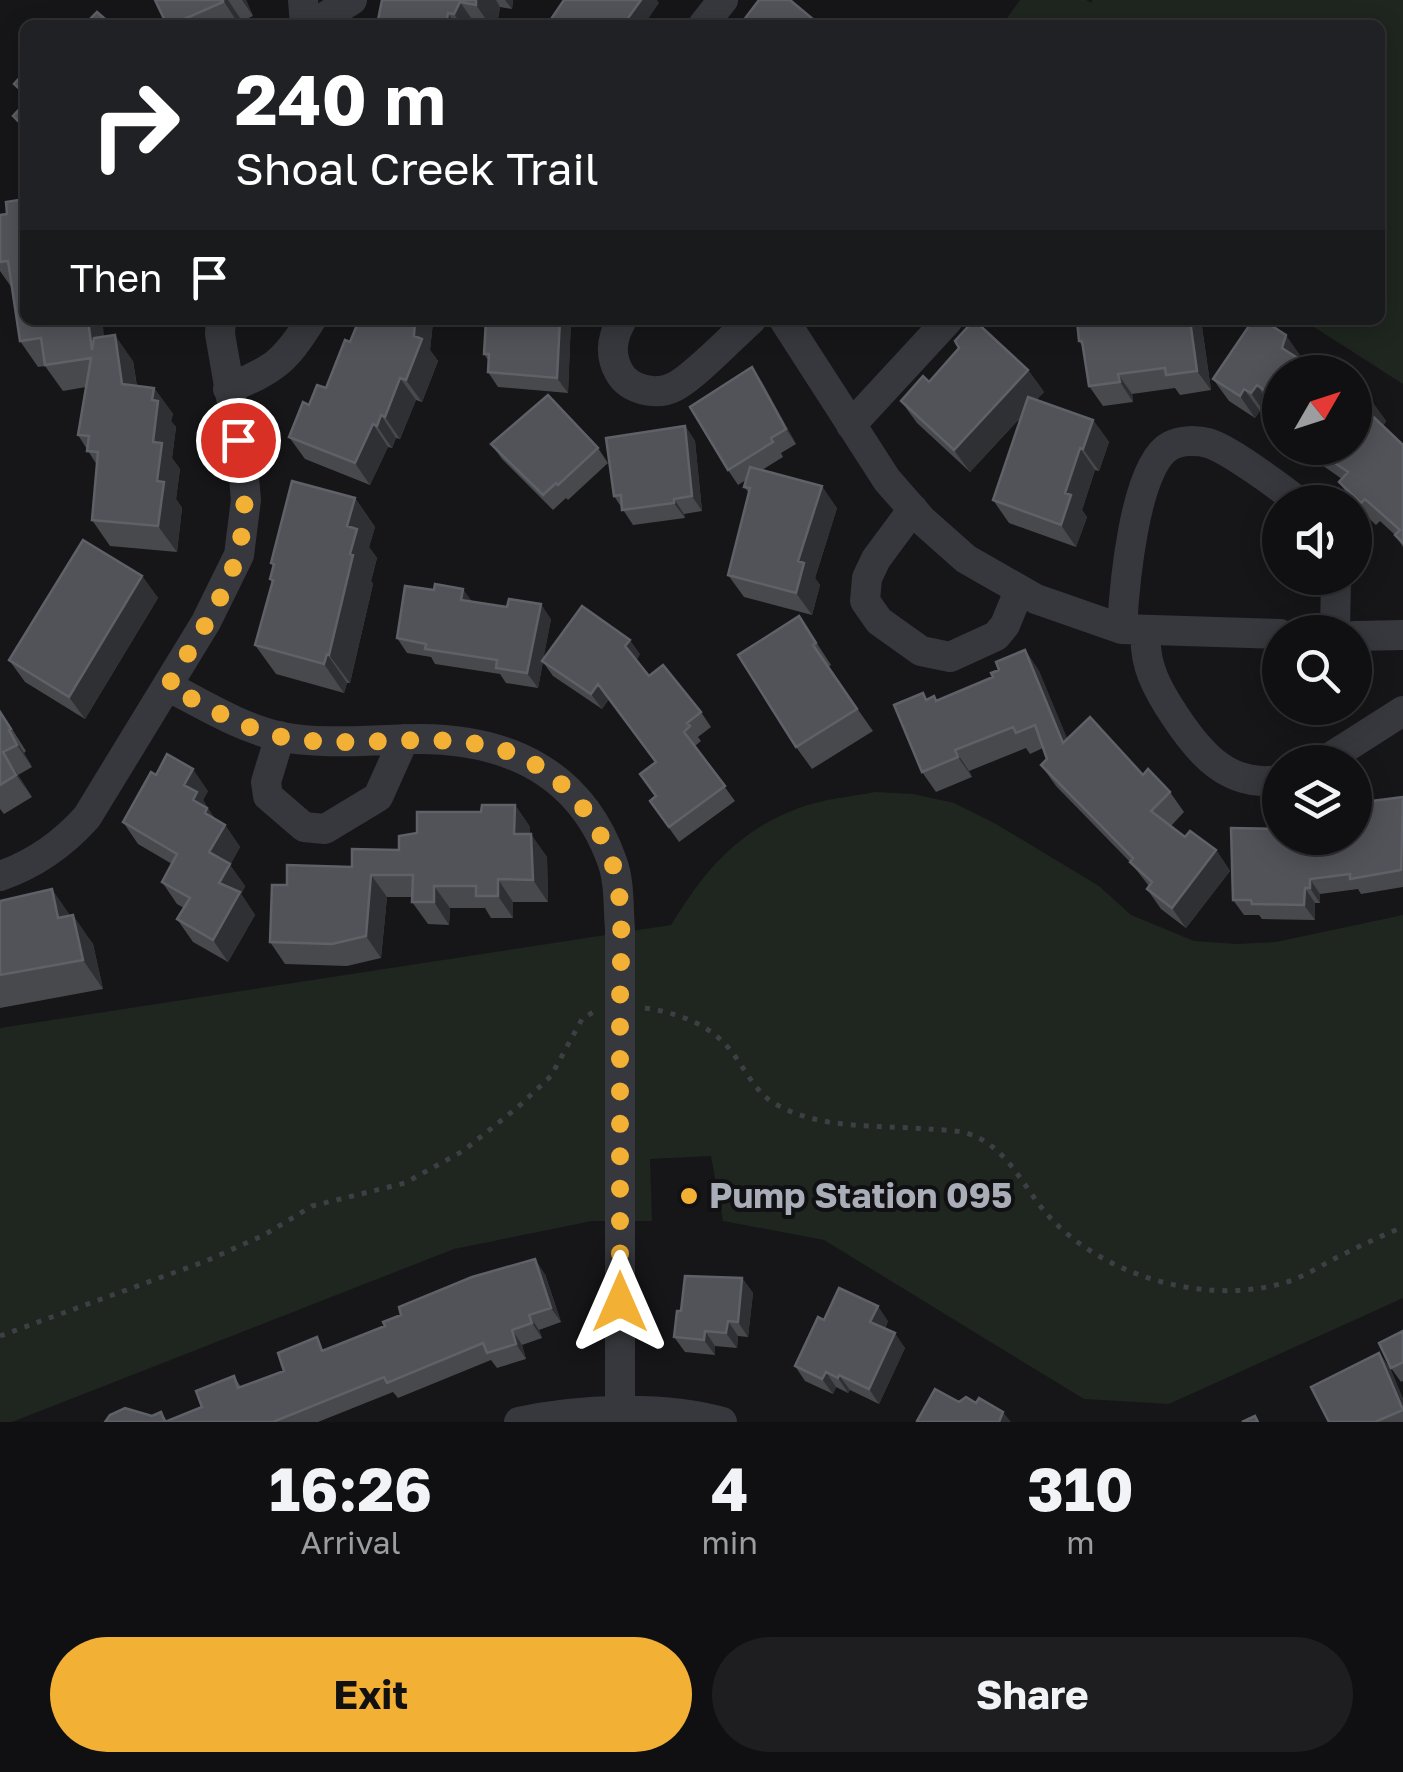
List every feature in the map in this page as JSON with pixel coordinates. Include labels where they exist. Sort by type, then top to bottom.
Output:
[{"type":"street","points":[[317,20],[352,0]]},
{"type":"street","points":[[707,20],[723,0]]},
{"type":"street","points":[[0,876],[39,859],[78,828],[228,582],[244,534],[243,466],[221,325]]},
{"type":"street","points":[[228,389],[269,371],[290,354],[308,325]]},
{"type":"street","points":[[619,325],[612,349],[617,369],[631,384],[656,392],[675,387],[745,325]]},
{"type":"street","points":[[787,325],[887,480],[966,559],[1019,591],[1134,629],[1262,633]]},
{"type":"street","points":[[851,425],[943,325]]},
{"type":"street","points":[[1262,779],[1240,778],[1200,752],[1154,683],[1134,629],[1127,552],[1156,461],[1170,446],[1187,441],[1219,448],[1274,485]]},
{"type":"street","points":[[913,509],[876,559],[867,578],[866,601],[879,621],[921,651],[950,658],[996,636],[1019,591]]},
{"type":"street","points":[[1372,636],[1403,635]]},
{"type":"street","points":[[168,686],[252,728],[280,736],[319,740],[404,739],[485,745],[512,753],[546,772],[572,794],[594,821],[616,880],[620,1008],[620,1417]]},
{"type":"street","points":[[1350,745],[1403,712]]},
{"type":"street","points":[[280,736],[266,782],[268,796],[304,827],[325,829],[378,796],[404,739]]},
{"type":"street","points":[[520,1422],[567,1414],[620,1417],[676,1413],[722,1422]]},
{"type":"path","points":[[0,1336],[206,1260],[264,1235],[312,1206],[405,1183],[463,1151],[551,1076],[582,1018],[599,1009],[648,1008],[709,1028],[771,1102],[808,1119],[965,1132],[990,1144],[1016,1170],[1046,1212],[1083,1248],[1145,1276],[1207,1290],[1252,1290],[1290,1282],[1403,1227]]},
{"type":"shaded area","points":[[1020,0],[1403,0],[1403,384],[1372,364],[1372,355],[1358,355],[1311,325],[1385,325],[1385,20],[1006,20]]},
{"type":"shaded area","points":[[875,792],[913,794],[954,803],[1099,886],[1131,915],[1194,941],[1276,942],[1403,915],[1403,1298],[1169,1404],[1084,1399],[824,1240],[723,1221],[711,1156],[650,1159],[652,1221],[592,1221],[454,1249],[12,1422],[0,1422],[0,1028],[671,925],[710,870],[757,828],[808,805]]},
{"type":"building","points":[[155,0],[223,0],[182,20],[165,20]]},
{"type":"building","points":[[382,0],[476,0],[476,5],[460,2],[454,14],[448,13],[447,20],[378,20]]},
{"type":"building","points":[[564,0],[641,0],[627,20],[550,20]]},
{"type":"building","points":[[759,0],[790,0],[814,20],[744,20]]},
{"type":"building","points":[[97,12],[106,20],[89,20]]},
{"type":"building","points":[[20,200],[20,325],[89,325],[92,350],[94,338],[115,335],[122,384],[154,388],[152,400],[158,401],[153,442],[162,443],[157,481],[164,482],[158,526],[92,520],[98,452],[87,451],[89,436],[78,435],[91,358],[45,365],[41,338],[20,341],[8,261],[0,262],[0,215],[7,214],[6,202]]},
{"type":"building","points":[[357,325],[415,325],[414,336],[422,339],[406,380],[400,378],[385,417],[381,415],[377,426],[373,424],[355,463],[289,437],[303,402],[309,405],[317,385],[326,388],[345,340],[350,342]]},
{"type":"building","points":[[486,325],[560,325],[557,378],[488,372],[489,354],[484,354]]},
{"type":"building","points":[[969,325],[979,325],[1028,370],[954,450],[901,401],[923,376],[929,382],[959,348],[955,341]]},
{"type":"building","points":[[1077,325],[1191,325],[1197,371],[1166,375],[1165,368],[1118,374],[1120,382],[1089,386]]},
{"type":"building","points":[[1250,325],[1270,325],[1286,335],[1282,348],[1293,355],[1262,355],[1262,388],[1257,385],[1251,393],[1244,389],[1240,396],[1213,379]]},
{"type":"building","points":[[752,367],[786,429],[771,438],[773,442],[728,470],[690,407]]},
{"type":"building","points":[[548,395],[598,448],[543,495],[491,444]]},
{"type":"building","points":[[1028,397],[1093,420],[1065,493],[1071,495],[1061,525],[993,500]]},
{"type":"building","points":[[1372,416],[1403,445],[1403,543],[1395,535],[1400,530],[1372,505],[1372,485],[1339,482],[1348,472],[1338,465],[1372,465]]},
{"type":"building","points":[[685,426],[692,496],[674,499],[674,503],[622,510],[621,495],[614,496],[606,438]]},
{"type":"building","points":[[750,467],[822,486],[798,561],[804,563],[796,593],[728,575],[750,488],[744,487]]},
{"type":"building","points":[[292,481],[355,498],[347,526],[357,529],[350,554],[353,555],[324,664],[255,645],[273,580],[271,563]]},
{"type":"building","points":[[83,540],[142,576],[69,697],[9,660]]},
{"type":"building","points":[[435,584],[463,589],[461,600],[507,607],[509,599],[541,604],[527,673],[496,668],[497,660],[425,649],[426,644],[397,638],[405,586],[434,590]]},
{"type":"building","points":[[582,606],[630,640],[625,646],[649,676],[663,665],[701,712],[687,723],[690,726],[684,732],[725,786],[669,827],[650,801],[656,796],[640,774],[656,762],[598,684],[591,694],[542,661]]},
{"type":"building","points":[[799,616],[816,643],[813,645],[857,709],[796,747],[738,655]]},
{"type":"building","points":[[1025,650],[1063,743],[1090,717],[1143,775],[1148,769],[1170,792],[1151,811],[1185,837],[1190,831],[1216,850],[1172,908],[1147,889],[1152,882],[1130,862],[1133,858],[1041,765],[1047,759],[1035,725],[1016,733],[1013,727],[955,750],[958,757],[922,772],[894,705],[923,693],[926,700],[934,696],[936,701],[993,677],[991,673],[999,670],[996,662]]},
{"type":"building","points":[[0,712],[17,745],[3,752],[16,775],[0,785]]},
{"type":"building","points":[[167,754],[193,769],[184,785],[197,792],[193,800],[207,808],[205,813],[225,825],[209,852],[230,864],[219,883],[240,892],[213,940],[177,919],[190,898],[162,882],[177,854],[123,822],[151,772],[156,775]]},
{"type":"building","points":[[1403,797],[1401,870],[1350,879],[1350,874],[1310,879],[1304,905],[1233,900],[1231,828],[1262,829],[1262,855],[1372,855],[1372,801]]},
{"type":"building","points":[[482,805],[515,805],[514,834],[531,834],[533,880],[498,879],[498,896],[476,896],[476,886],[434,886],[434,902],[412,902],[413,875],[371,875],[366,936],[332,944],[270,942],[272,885],[287,885],[287,865],[352,867],[352,849],[399,850],[399,836],[417,833],[417,812],[481,812]]},
{"type":"building","points":[[52,889],[58,918],[73,915],[83,960],[0,975],[0,901]]},
{"type":"building","points":[[535,1259],[551,1308],[529,1315],[532,1323],[512,1330],[516,1344],[487,1353],[483,1343],[387,1383],[384,1377],[273,1422],[165,1422],[202,1407],[196,1391],[234,1376],[238,1388],[284,1371],[278,1353],[317,1337],[322,1351],[385,1326],[383,1322],[401,1315],[399,1307],[472,1277]]},
{"type":"building","points":[[685,1276],[742,1278],[738,1322],[728,1321],[726,1333],[705,1331],[704,1340],[674,1337]]},
{"type":"building","points":[[839,1288],[878,1306],[870,1322],[895,1333],[869,1389],[839,1375],[838,1378],[826,1372],[822,1379],[795,1366],[818,1317],[824,1320]]},
{"type":"building","points":[[1403,1331],[1403,1362],[1391,1368],[1379,1343]]},
{"type":"building","points":[[1379,1353],[1403,1410],[1375,1422],[1329,1422],[1311,1387]]},
{"type":"building","points":[[935,1389],[959,1402],[966,1397],[976,1403],[979,1398],[1003,1412],[999,1422],[918,1422]]},
{"type":"building","points":[[125,1408],[152,1416],[161,1412],[165,1422],[105,1422]]},
{"type":"place","name":"Pump Station 095","points":[[689,1196]]},
{"type":"route","points":[[238,440],[246,500],[239,555],[228,582],[168,686],[252,728],[280,736],[319,740],[428,739],[485,745],[512,753],[546,772],[572,794],[594,821],[612,862],[620,929],[620,1302]]}]
